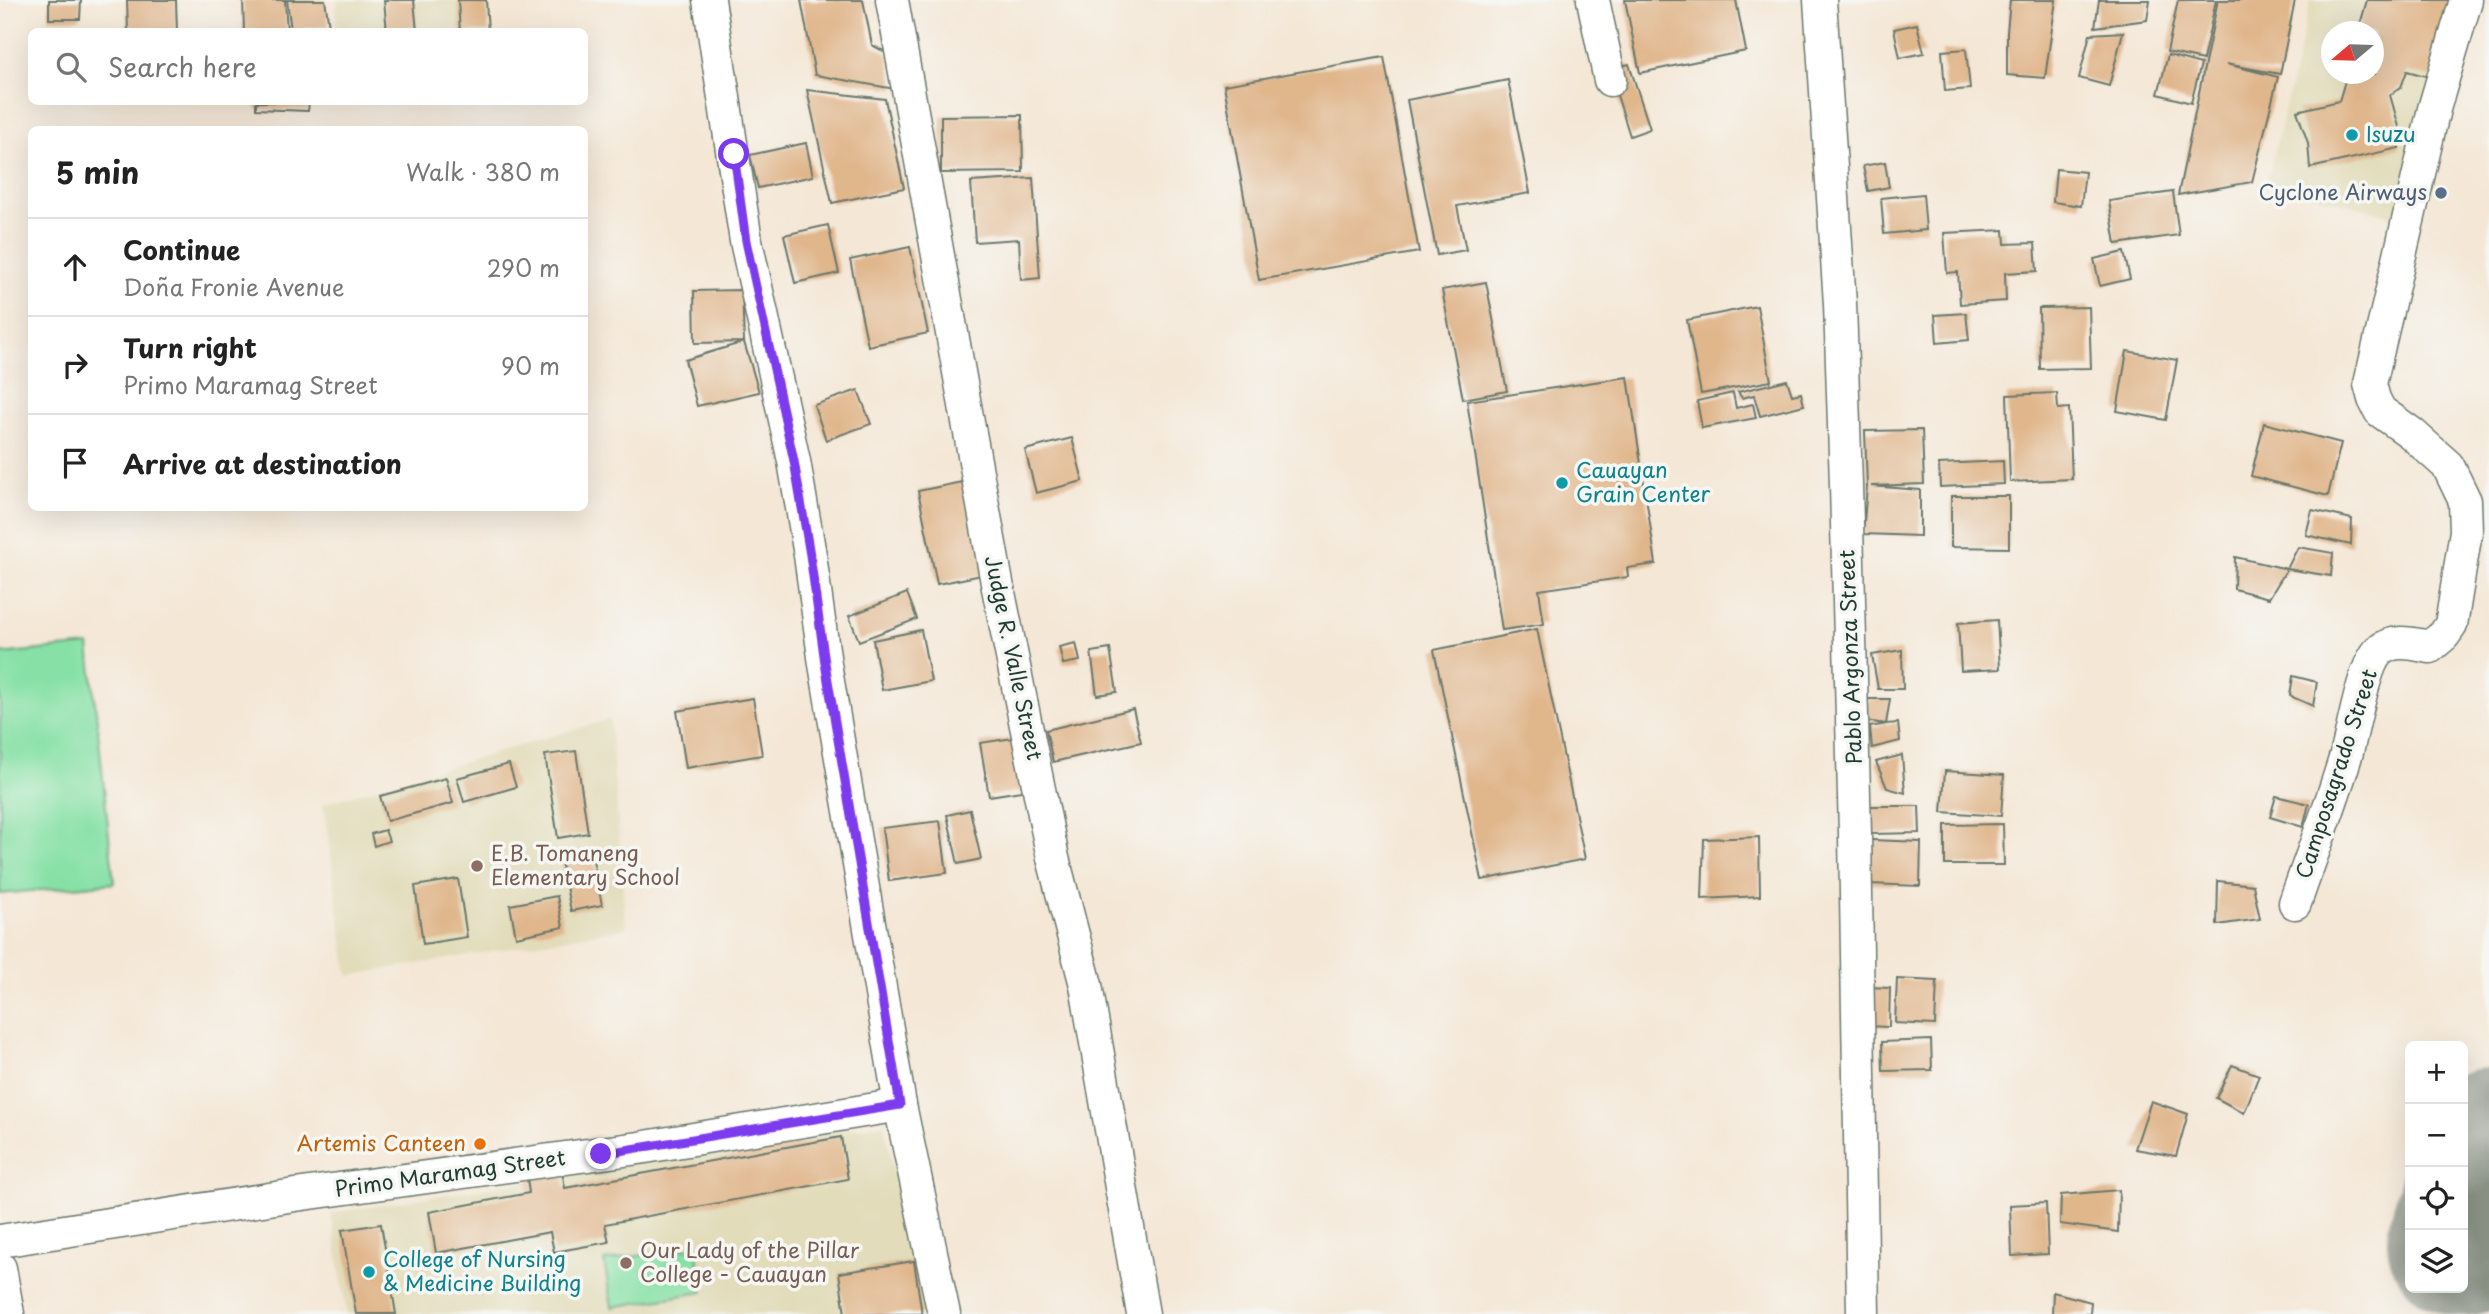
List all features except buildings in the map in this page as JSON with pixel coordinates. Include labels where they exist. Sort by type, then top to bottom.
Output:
[{"type":"street","points":[[709,0],[746,241],[794,461],[825,663],[900,1105],[944,1314]]},
{"type":"street","name":"Judge R. Valle Street","points":[[892,0],[997,583],[1053,858],[1086,985],[1143,1314]]},
{"type":"street","points":[[1593,0],[1609,80]]},
{"type":"street","name":"Pablo Argonza Street","points":[[1820,0],[1840,304],[1846,485],[1856,834],[1863,1314]]},
{"type":"street","name":"Camposagrado Street","points":[[2295,903],[2347,753],[2370,668],[2377,653],[2386,646],[2399,642],[2430,647],[2451,625],[2466,531],[2465,501],[2448,466],[2411,433],[2380,411],[2370,384],[2434,109],[2466,0]]},
{"type":"street","name":"Primo Maramag Street","points":[[0,1241],[308,1194],[639,1149],[900,1105]]},
{"type":"street","points":[[0,1268],[8,1314]]},
{"type":"shaded area","points":[[337,0],[489,0],[490,28],[336,28]]},
{"type":"shaded area","points":[[2311,0],[2461,0],[2401,218],[2267,183]]},
{"type":"shaded area","points":[[412,105],[493,105],[493,106]]},
{"type":"shaded area","name":"E.B. Tomaneng Elementary School","points":[[610,719],[626,928],[348,976],[323,804]]},
{"type":"shaded area","name":"Our Lady of the Pillar College - Cauayan","points":[[884,1124],[925,1314],[347,1314],[331,1213]]},
{"type":"green space","points":[[89,645],[114,883],[0,894],[0,654]]},
{"type":"green space","points":[[696,1247],[703,1292],[612,1307],[604,1261]]},
{"type":"runway","points":[[2466,1230],[2489,1144]]},
{"type":"place","name":"Isuzu","points":[[2352,135]]},
{"type":"place","name":"Cyclone Airways","points":[[2441,193]]},
{"type":"place","name":"Cauayan Grain Center","points":[[1562,483]]},
{"type":"place","name":"E.B. Tomaneng Elementary School","points":[[477,866]]},
{"type":"place","name":"Artemis Canteen","points":[[480,1144]]},
{"type":"place","name":"Our Lady of the Pillar College - Cauayan","points":[[626,1263]]},
{"type":"place","name":"College of Nursing & Medicine Building","points":[[369,1272]]},
{"type":"route","points":[[601,1154],[900,1105],[825,663],[794,461],[746,241],[734,154]]}]
